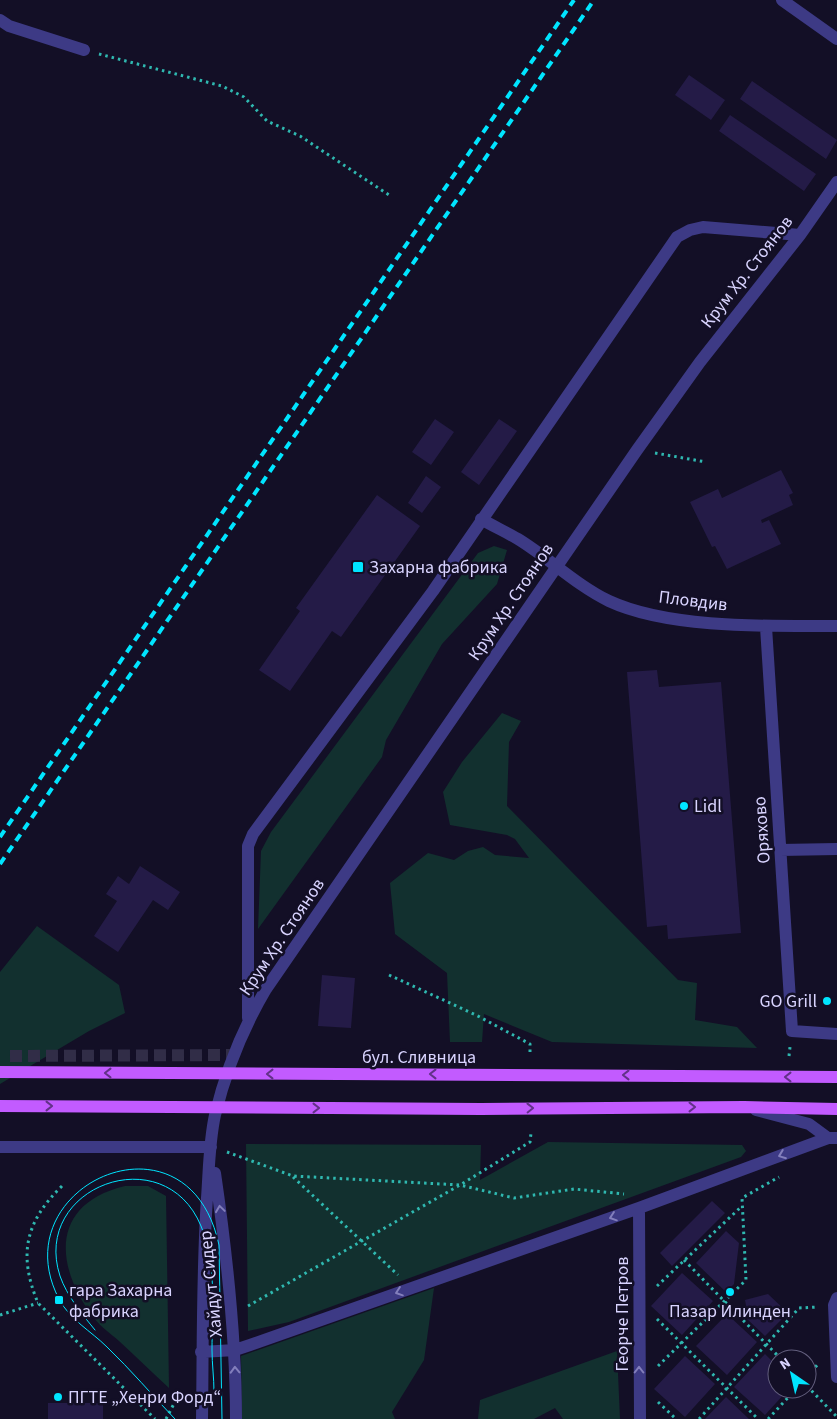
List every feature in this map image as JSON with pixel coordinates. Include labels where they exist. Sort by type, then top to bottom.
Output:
[{"type":"main road","name":"бул. Сливница","points":[[0,1072],[837,1077]]},
{"type":"main road","points":[[0,1106],[481,1109],[744,1106],[837,1109]]},
{"type":"street","points":[[782,0],[837,39]]},
{"type":"street","points":[[0,20],[9,26],[84,50]]},
{"type":"street","name":"Крум Хр. Стоянов","points":[[234,1055],[248,1020],[266,988],[556,566],[700,362],[800,235],[837,182]]},
{"type":"street","points":[[248,1020],[248,846],[253,834],[434,591],[481,519],[677,237],[690,230],[703,227],[800,235]]},
{"type":"street","name":"Пловдив","points":[[481,519],[518,539],[608,600],[634,611],[698,622],[766,626],[837,626]]},
{"type":"street","name":"Оряхово","points":[[766,626],[792,1031],[837,1034]]},
{"type":"street","points":[[780,850],[837,849]]},
{"type":"street","name":"Хайдут Сидер","points":[[202,1419],[201,1352],[204,1260],[211,1147],[215,1117],[234,1055]]},
{"type":"street","points":[[744,1106],[809,1124],[832,1138]]},
{"type":"street","points":[[201,1352],[234,1350],[832,1138]]},
{"type":"street","points":[[0,1147],[211,1147]]},
{"type":"street","name":"Хайдут Сидер","points":[[211,1147],[226,1251],[234,1350],[236,1419]]},
{"type":"street","name":"Георче Петров","points":[[638,1208],[640,1419]]},
{"type":"street","points":[[835,1302],[837,1377]]},
{"type":"path","points":[[84,50],[222,86],[244,97],[267,121],[300,136],[389,195]]},
{"type":"path","points":[[637,450],[706,462]]},
{"type":"path","points":[[389,975],[476,1015],[530,1044],[530,1055]]},
{"type":"path","points":[[245,1307],[460,1185],[530,1142],[531,1133]]},
{"type":"path","points":[[211,1147],[293,1176],[460,1185],[514,1198],[574,1189],[637,1196],[638,1208]]},
{"type":"path","points":[[293,1176],[404,1280]]},
{"type":"path","points":[[640,1385],[746,1280],[742,1198],[780,1176]]},
{"type":"path","points":[[62,1186],[47,1200],[33,1223],[27,1249],[28,1280],[38,1302],[154,1418]]},
{"type":"path","points":[[742,1206],[639,1302],[758,1419]]},
{"type":"path","points":[[684,1260],[772,1349]]},
{"type":"path","points":[[0,1315],[38,1302]]},
{"type":"path","points":[[699,1419],[799,1308],[835,1302]]},
{"type":"path","points":[[166,1419],[179,1394],[183,1394]]},
{"type":"path","points":[[817,1396],[837,1417]]},
{"type":"path","points":[[768,1419],[787,1399]]},
{"type":"green space","points":[[494,546],[507,550],[497,584],[442,644],[386,740],[382,757],[258,929],[261,851],[271,832],[478,553]]},
{"type":"green space","points":[[502,713],[521,721],[509,742],[507,806],[678,980],[697,983],[695,1020],[737,1027],[757,1048],[552,1042],[484,1014],[482,1042],[450,1042],[447,973],[395,934],[390,883],[428,853],[454,860],[468,851],[483,847],[495,855],[529,858],[515,839],[507,835],[450,825],[443,792],[462,762]]},
{"type":"green space","points":[[37,926],[119,985],[125,1013],[89,1031],[0,1084],[0,972]]},
{"type":"green space","points":[[548,1142],[742,1145],[746,1151],[741,1157],[289,1322],[248,1331],[246,1144],[481,1145],[480,1180]]},
{"type":"green space","points":[[125,1186],[148,1186],[166,1196],[169,1388],[94,1318],[71,1278],[66,1258],[66,1239],[72,1222],[83,1207],[100,1195]]},
{"type":"green space","points":[[434,1288],[424,1360],[392,1412],[395,1419],[242,1419],[241,1356]]},
{"type":"green space","points":[[617,1351],[620,1419],[563,1419],[555,1408],[534,1419],[478,1419],[480,1400]]},
{"type":"building","points":[[689,75],[725,100],[711,120],[675,95]]},
{"type":"building","points":[[752,81],[837,140],[826,159],[740,99]]},
{"type":"building","points":[[730,115],[816,174],[804,191],[719,131]]},
{"type":"building","points":[[435,419],[454,432],[431,465],[412,452]]},
{"type":"building","points":[[499,419],[517,431],[479,485],[461,472]]},
{"type":"building","points":[[781,470],[793,493],[789,495],[793,505],[761,520],[762,523],[769,520],[781,544],[727,569],[715,546],[712,547],[690,502],[718,489],[722,498]]},
{"type":"building","points":[[426,476],[441,487],[422,513],[408,503]]},
{"type":"building","name":"Захарна фабрика","points":[[377,495],[420,526],[341,637],[332,631],[290,691],[259,670],[300,611],[296,608]]},
{"type":"building","name":"Lidl","points":[[657,670],[659,687],[721,682],[741,933],[668,939],[667,925],[647,927],[627,672]]},
{"type":"building","points":[[140,866],[180,892],[168,910],[153,900],[118,952],[94,936],[117,901],[106,894],[118,876],[129,884]]},
{"type":"building","points":[[322,975],[355,978],[351,1028],[318,1026]]},
{"type":"building","points":[[712,1201],[725,1213],[672,1266],[660,1253]]},
{"type":"building","points":[[726,1231],[739,1243],[734,1284],[726,1292],[696,1263]]},
{"type":"building","points":[[682,1273],[713,1301],[682,1335],[651,1306]]},
{"type":"building","points":[[768,1294],[788,1313],[765,1336],[746,1318],[748,1316],[745,1300]]},
{"type":"building","points":[[727,1314],[757,1342],[727,1375],[696,1346]]},
{"type":"building","points":[[765,1354],[767,1356],[767,1399],[780,1399],[765,1415],[734,1387]]},
{"type":"building","points":[[685,1356],[715,1384],[685,1417],[654,1389]]},
{"type":"building","points":[[726,1397],[749,1419],[705,1419]]},
{"type":"building","points":[[48,1403],[103,1403],[103,1419],[48,1419]]},
{"type":"tunnel","points":[[10,1056],[234,1055]]},
{"type":"tram line","points":[[175,1419],[116,1356],[69,1313],[59,1299],[48,1258],[55,1223],[76,1194],[105,1176],[139,1169],[173,1177],[201,1201],[219,1245],[222,1419]]},
{"type":"tram line","points":[[95,1330],[71,1298],[60,1276],[56,1245],[65,1218],[82,1198],[106,1184],[132,1179],[159,1184],[183,1199],[201,1226],[206,1241],[212,1271],[214,1392]]},
{"type":"railway","points":[[0,837],[574,0]]},
{"type":"railway","points":[[0,864],[594,0]]},
{"type":"place","name":"Захарна фабрика","points":[[358,567]]},
{"type":"place","name":"Lidl","points":[[684,806]]},
{"type":"place","name":"GO Grill","points":[[827,1001]]},
{"type":"place","name":"Пазар Илинден","points":[[730,1292]]},
{"type":"place","name":"гара Захарна фабрика","points":[[59,1300]]},
{"type":"place","name":"ПГТЕ „Хенри Форд“","points":[[58,1397]]}]
